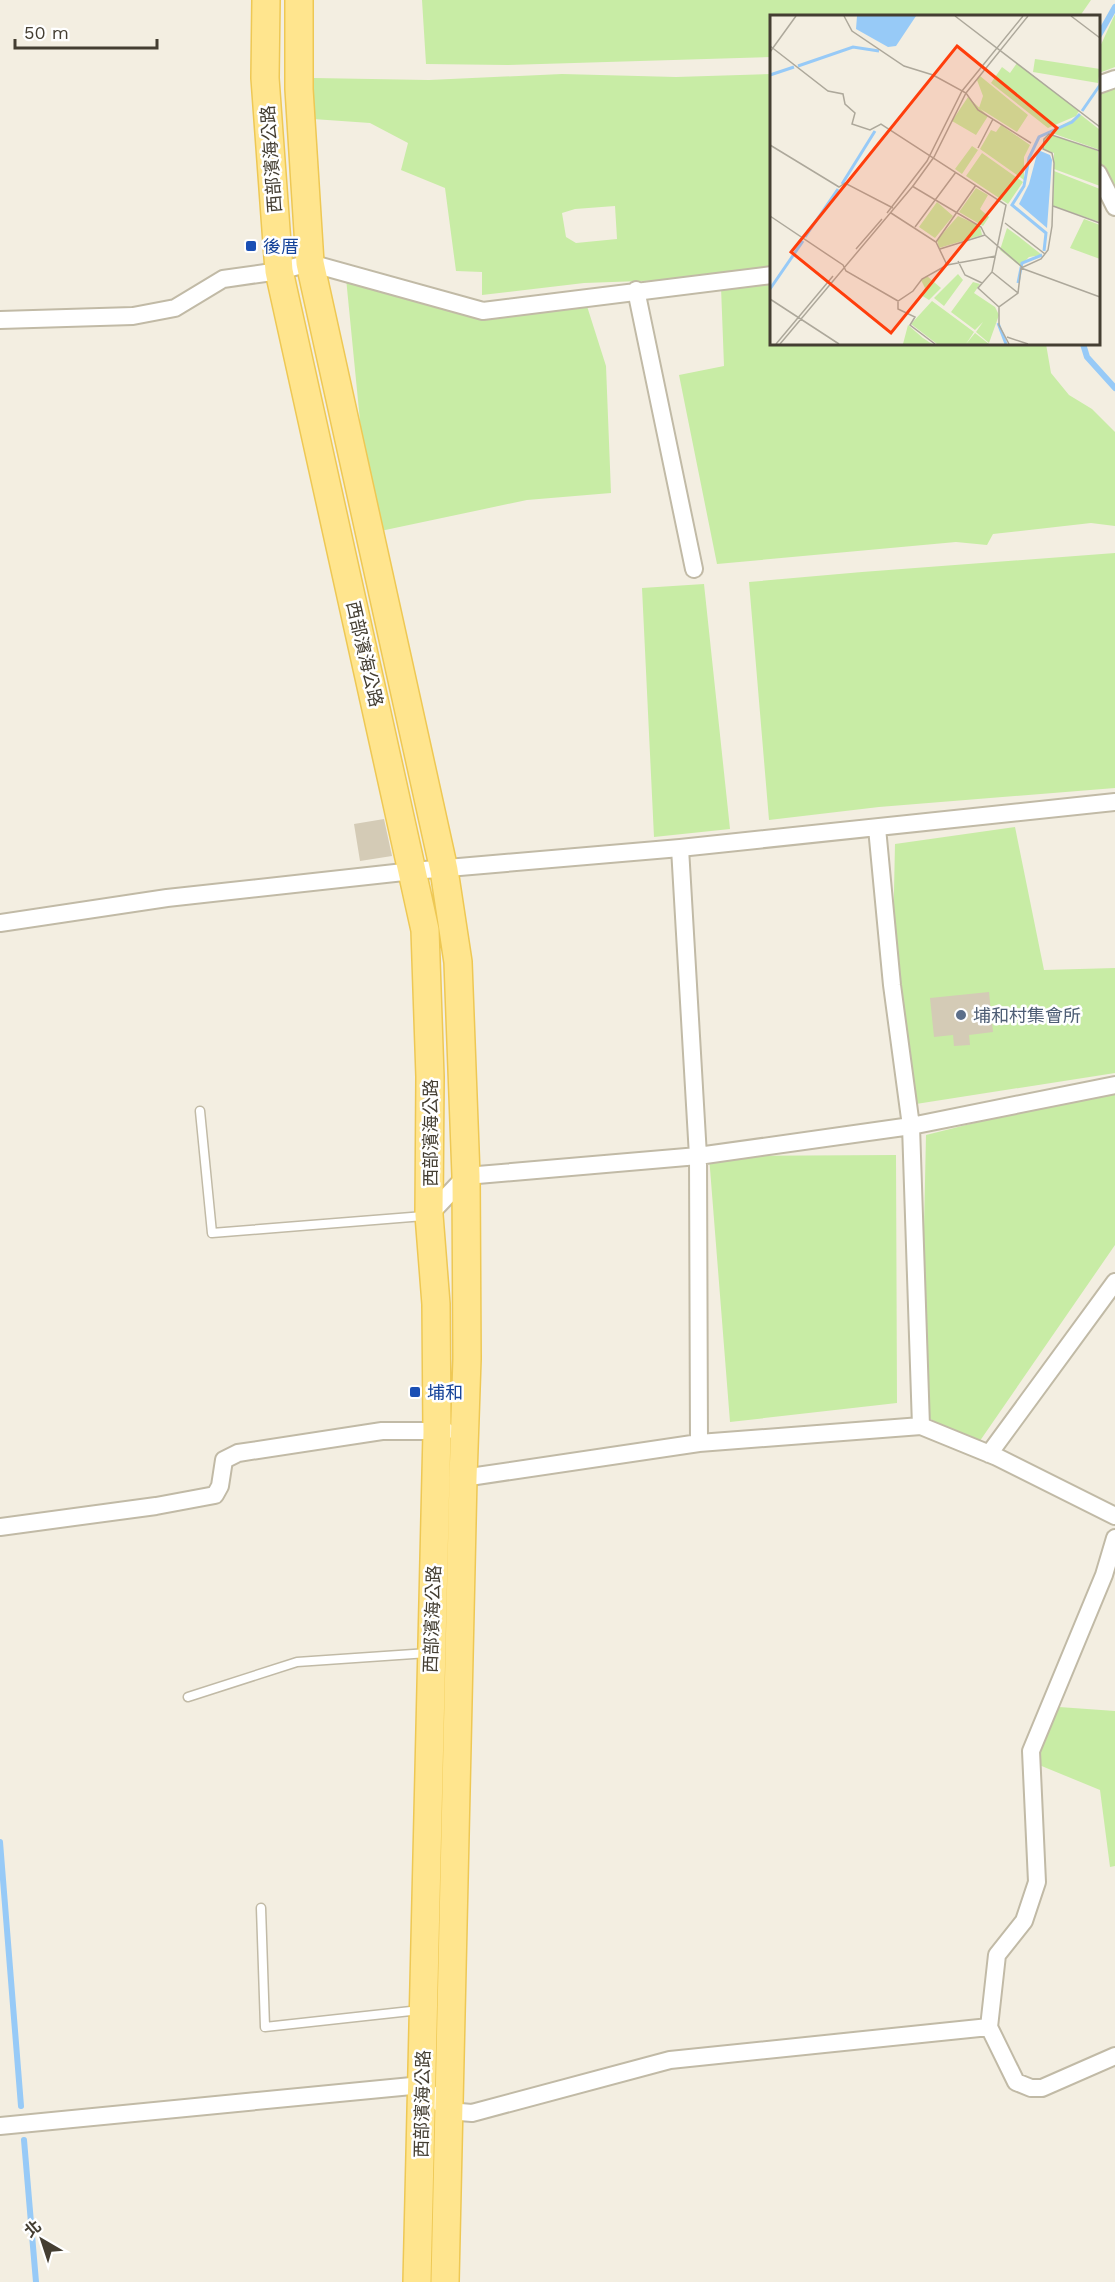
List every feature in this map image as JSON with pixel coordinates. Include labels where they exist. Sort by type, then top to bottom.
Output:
[{"type":"main road","name":"西部濱海公路","points":[[266,0],[265,78],[279,271],[425,930],[430,1077],[429,1215],[436,1304],[436,1432],[445,1652],[448,2111],[445,2282]]},
{"type":"main road","name":"西部濱海公路","points":[[299,0],[299,89],[310,263],[444,870],[458,962],[466,1176],[465,1431],[463,1478],[445,1652],[423,2009],[417,2282]]},
{"type":"street","points":[[1100,84],[1115,79]]},
{"type":"street","points":[[1100,177],[1115,207]]},
{"type":"street","points":[[0,320],[133,316],[175,308],[223,279],[279,271],[310,263],[483,310],[770,275]]},
{"type":"street","points":[[636,290],[694,568]]},
{"type":"street","points":[[0,923],[167,898],[413,871],[680,848],[1115,802]]},
{"type":"street","points":[[877,828],[892,985],[911,1126],[921,1426]]},
{"type":"street","points":[[680,848],[698,1156],[699,1443]]},
{"type":"street","points":[[429,1215],[466,1176],[698,1156],[911,1126],[1115,1085]]},
{"type":"street","points":[[989,1454],[1115,1282]]},
{"type":"street","points":[[463,1478],[699,1443],[921,1426],[989,1454],[1115,1516]]},
{"type":"street","points":[[0,1527],[156,1506],[215,1495],[220,1486],[224,1460],[238,1453],[382,1431],[465,1431]]},
{"type":"street","points":[[1115,1538],[1104,1575],[1030,1751],[1037,1882],[1024,1921],[997,1955],[989,2027],[1016,2082],[1031,2088],[1042,2088],[1115,2056]]},
{"type":"street","points":[[0,2126],[422,2085],[448,2111],[472,2113],[670,2060],[989,2027]]},
{"type":"lane","points":[[200,1111],[213,1233],[429,1215]]},
{"type":"lane","points":[[188,1697],[297,1662],[445,1652]]},
{"type":"lane","points":[[261,1908],[265,2027],[423,2009]]},
{"type":"green space","points":[[422,0],[1091,0],[1081,15],[770,15],[770,57],[508,65],[426,64]]},
{"type":"green space","points":[[1115,14],[1115,67],[1100,73],[1100,47]]},
{"type":"green space","points":[[562,74],[676,77],[770,74],[770,267],[697,279],[584,283],[482,295],[482,272],[456,271],[445,188],[401,170],[408,143],[370,123],[313,119],[314,78],[429,80]],"holes":[[[615,206],[617,239],[576,243],[566,237],[562,213],[575,209]]]},
{"type":"green space","points":[[1115,78],[1115,207],[1100,175],[1100,84]]},
{"type":"green space","points":[[346,278],[490,317],[586,303],[606,366],[611,493],[527,500],[371,533]]},
{"type":"green space","points":[[770,283],[770,345],[1046,345],[1051,373],[1069,395],[1092,409],[1115,432],[1115,526],[1091,523],[993,534],[987,545],[956,542],[717,564],[679,375],[724,366],[721,287]]},
{"type":"green space","points":[[1115,553],[1115,788],[879,807],[769,820],[749,582]]},
{"type":"green space","points":[[704,584],[730,829],[654,837],[642,588]]},
{"type":"green space","points":[[1015,827],[1044,970],[1115,968],[1115,1073],[916,1104],[892,985],[895,844]]},
{"type":"green space","points":[[1115,1088],[1115,1245],[975,1448],[920,1412],[926,1135]]},
{"type":"green space","points":[[896,1155],[897,1403],[730,1422],[709,1156]]},
{"type":"green space","points":[[1045,1706],[1115,1711],[1115,1866],[1110,1867],[1100,1790],[1027,1760]]},
{"type":"building","points":[[384,819],[392,856],[360,861],[354,824]]},
{"type":"building","name":"埔和村集會所","points":[[989,992],[993,1032],[969,1035],[970,1045],[954,1046],[953,1035],[934,1037],[930,998]]},
{"type":"waterway","points":[[1100,33],[1115,7]]},
{"type":"waterway","points":[[1083,345],[1087,357],[1115,388]]},
{"type":"waterway","points":[[0,1842],[21,2106]]},
{"type":"waterway","points":[[24,2140],[36,2282]]},
{"type":"place","name":"後厝","points":[[251,246]]},
{"type":"place","name":"埔和村集會所","points":[[961,1015]]},
{"type":"place","name":"埔和","points":[[415,1392]]}]
